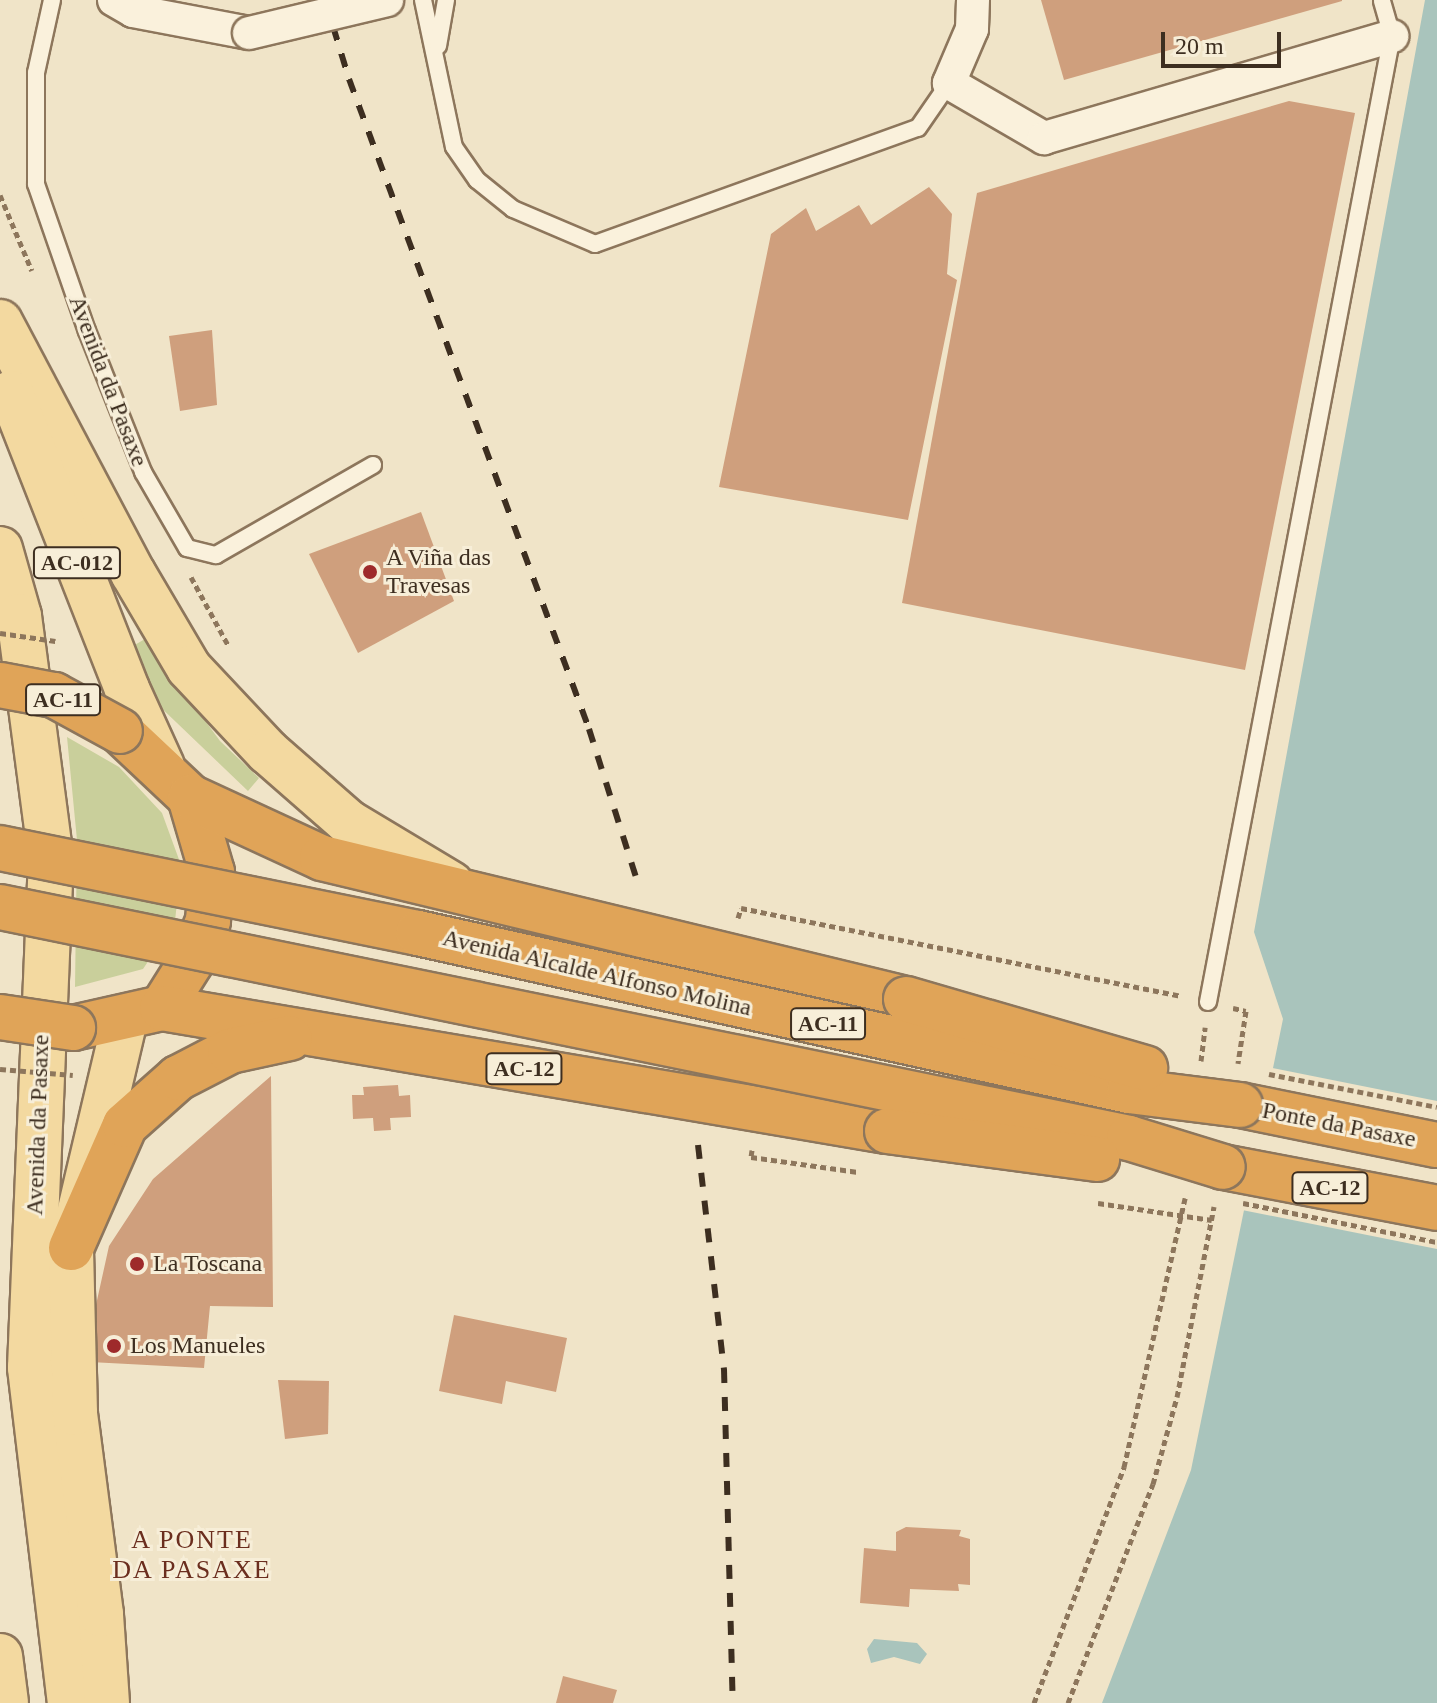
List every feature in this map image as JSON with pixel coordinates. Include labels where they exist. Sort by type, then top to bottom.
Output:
[{"type":"highway","name":"AC-11","points":[[0,685],[54,695],[120,731],[176,781],[322,858],[906,999],[1138,1066],[1238,1088]]},
{"type":"highway","points":[[0,1017],[73,1028],[144,1014],[191,962],[208,921],[212,872],[176,781]]},
{"type":"highway","name":"Avenida Alcalde Alfonso Molina","points":[[0,845],[418,933],[1129,1091],[1238,1088]]},
{"type":"highway","name":"Avenida Alcalde Alfonso Molina","points":[[0,907],[1113,1135],[1209,1180]]},
{"type":"highway","name":"AC-12","points":[[144,1014],[314,1033],[887,1131],[1114,1161],[1209,1180],[1437,1208]]},
{"type":"highway","points":[[71,1248],[125,1125],[178,1078],[230,1051],[314,1033]]},
{"type":"highway","name":"Ponte da Pasaxe","points":[[1238,1088],[1437,1145]]},
{"type":"main road","points":[[0,322],[133,573],[189,668],[268,752],[348,822],[466,894]]},
{"type":"main road","name":"AC-012","points":[[0,358],[127,689],[176,781]]},
{"type":"main road","name":"Avenida da Pasaxe","points":[[0,549],[19,616],[51,858],[30,1368],[70,1703]]},
{"type":"main road","points":[[0,845],[0,869]]},
{"type":"main road","points":[[107,1703],[101,1614],[75,1413],[71,1248],[144,1014]]},
{"type":"main road","points":[[0,1656],[6,1703]]},
{"type":"street","points":[[114,0],[133,11],[249,33],[387,0]]},
{"type":"street","points":[[973,0],[972,29],[949,83],[1044,138],[1392,36]]},
{"type":"lane","name":"Avenida da Pasaxe","points":[[52,0],[36,73],[36,184],[87,331],[143,472],[187,548],[216,555],[373,465]]},
{"type":"lane","points":[[423,0],[437,52],[454,147],[477,180],[513,209],[595,244],[918,128],[949,83]]},
{"type":"lane","points":[[437,52],[446,0]]},
{"type":"lane","points":[[1208,1002],[1392,36],[1382,0]]},
{"type":"path","points":[[191,577],[229,645]]},
{"type":"path","points":[[0,633],[55,641]]},
{"type":"path","points":[[736,926],[741,908],[1246,1011],[1238,1088]]},
{"type":"path","points":[[1199,1078],[1208,1002]]},
{"type":"path","points":[[0,1069],[73,1075]]},
{"type":"path","points":[[751,1157],[831,1169]]},
{"type":"path","points":[[1034,1703],[1124,1467],[1209,1180]]},
{"type":"path","points":[[1068,1703],[1153,1484],[1177,1397],[1209,1180]]},
{"type":"green space","points":[[145,639],[220,741],[259,778],[248,791],[153,700],[126,650]]},
{"type":"green space","points":[[67,737],[119,767],[162,813],[181,865],[175,921],[143,969],[75,987],[77,840]]},
{"type":"water","points":[[1425,0],[1437,0],[1437,1703],[1102,1703],[1191,1470],[1283,1019],[1254,932]]},
{"type":"water","points":[[874,1639],[917,1643],[927,1654],[920,1664],[894,1657],[871,1663],[867,1649]]},
{"type":"pier","points":[[1268,1067],[1437,1101],[1437,1249],[1237,1209]]},
{"type":"building","points":[[1041,0],[1342,0],[1342,1],[1064,80]]},
{"type":"building","points":[[1289,101],[1355,113],[1245,670],[902,603],[977,193]]},
{"type":"building","points":[[929,187],[952,214],[947,274],[957,280],[908,520],[719,487],[771,234],[806,208],[816,231],[859,205],[871,225]]},
{"type":"building","points":[[212,330],[217,405],[180,411],[169,336]]},
{"type":"building","points":[[421,512],[454,601],[358,653],[309,554]]},
{"type":"building","points":[[271,1076],[273,1307],[210,1306],[204,1368],[90,1362],[92,1323],[109,1246],[153,1179]]},
{"type":"building","points":[[398,1085],[399,1096],[410,1095],[411,1117],[390,1118],[391,1130],[374,1131],[373,1118],[353,1119],[352,1095],[364,1095],[363,1087]]},
{"type":"building","points":[[454,1315],[567,1338],[556,1392],[506,1381],[502,1404],[439,1391]]},
{"type":"building","points":[[278,1380],[329,1381],[328,1434],[285,1439]]},
{"type":"building","points":[[906,1527],[961,1530],[959,1536],[970,1539],[970,1585],[958,1584],[959,1591],[910,1589],[909,1607],[860,1603],[864,1548],[896,1551],[896,1532]]},
{"type":"building","points":[[563,1676],[617,1690],[613,1703],[556,1703]]},
{"type":"railway","points":[[325,0],[349,79],[589,729],[637,880]]},
{"type":"railway","points":[[698,1145],[724,1369],[733,1703]]},
{"type":"place","name":"A Viña das Travesas","points":[[370,572]]},
{"type":"place","name":"La Toscana","points":[[137,1264]]},
{"type":"place","name":"Los Manueles","points":[[114,1346]]},
{"type":"district","name":"A PONTE DA PASAXE","points":[[192,1555]]}]
